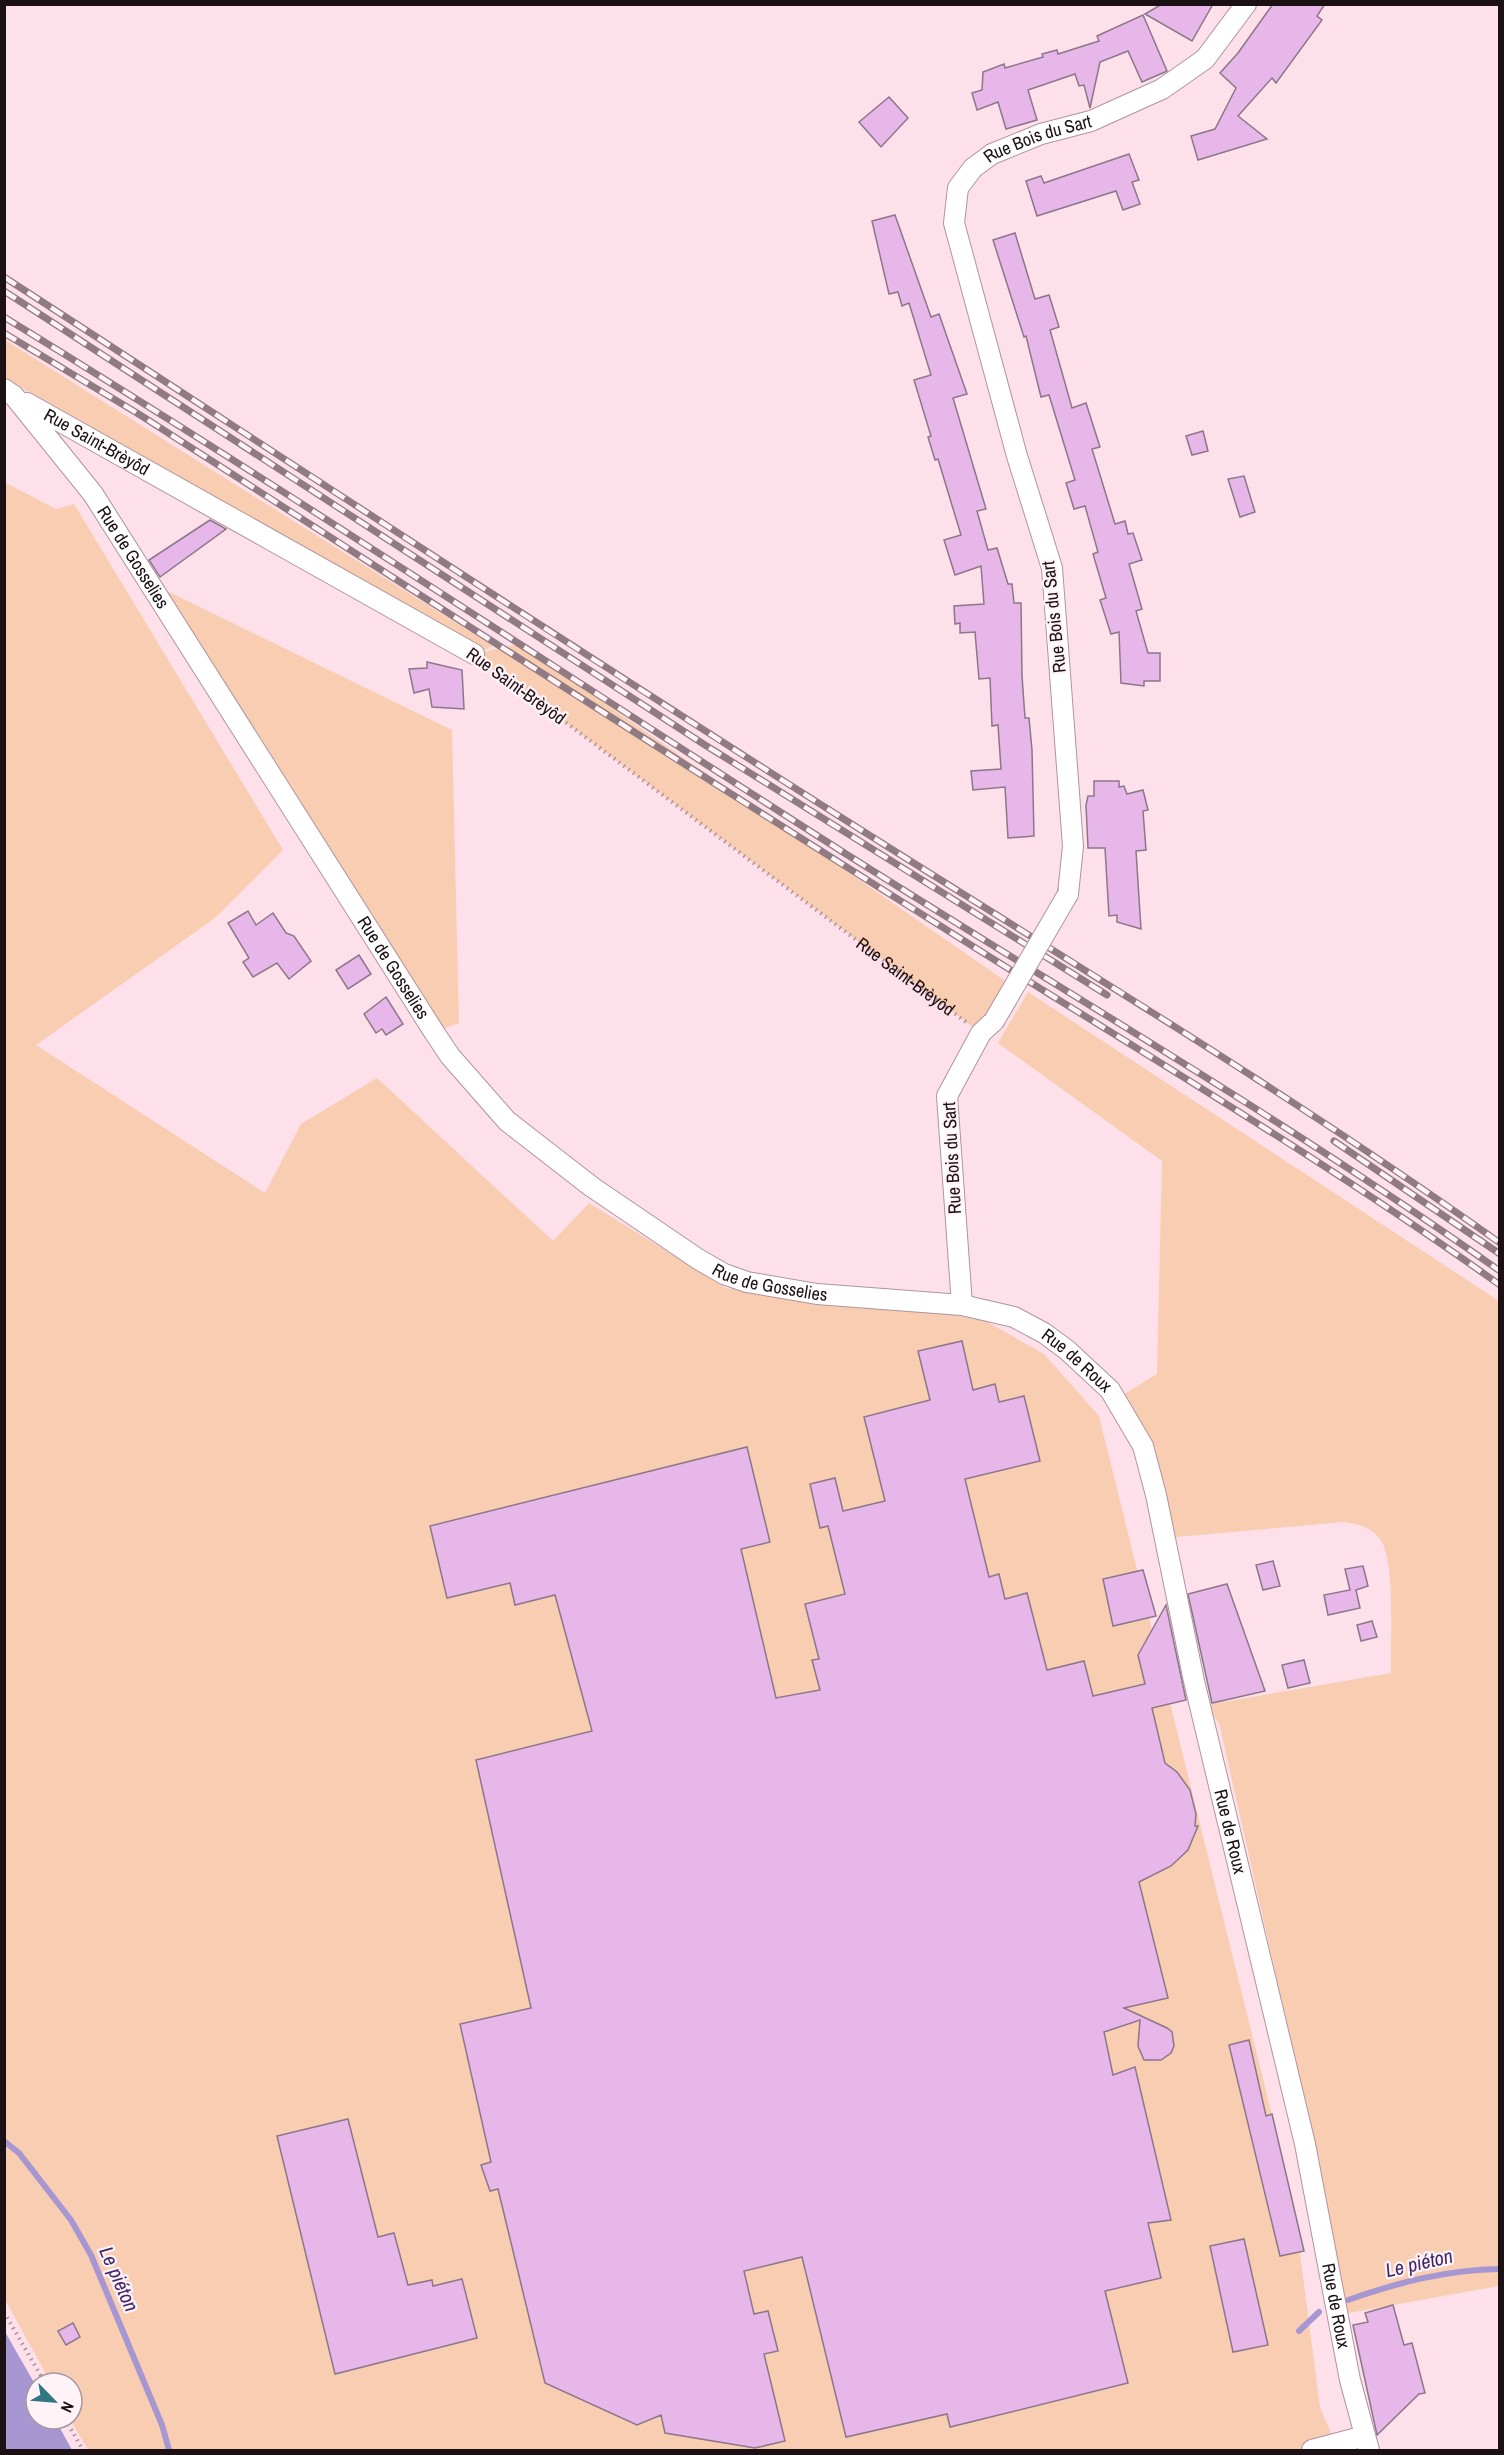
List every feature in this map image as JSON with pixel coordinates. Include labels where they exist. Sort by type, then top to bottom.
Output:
[{"type":"street","name":"Rue Bois du Sart","points":[[962,1305],[947,1096],[1068,894],[1072,846],[1052,568],[1017,456],[954,223],[958,188],[973,168],[992,154],[1041,134],[1091,121],[1162,89],[1204,60],[1246,4]]},
{"type":"street","name":"Rue Saint-Brèyôd","points":[[9,392],[474,654]]},
{"type":"street","name":"Rue de Gosselies","points":[[9,392],[93,494],[450,1056],[507,1121],[592,1187],[724,1274],[747,1282],[816,1294],[962,1305]]},
{"type":"street","name":"Rue de Roux","points":[[962,1305],[1014,1317],[1044,1333],[1067,1350],[1110,1390],[1143,1446],[1156,1495],[1194,1681],[1305,2144],[1350,2380],[1367,2443]]},
{"type":"street","points":[[1312,2451],[1367,2443]]},
{"type":"path","name":"Rue Saint-Brèyôd","points":[[474,654],[987,1027]]},
{"type":"path","points":[[4,2312],[38,2371]]},
{"type":"path","points":[[72,2431],[83,2451]]},
{"type":"shaded area","points":[[5,340],[493,646],[479,653],[519,644],[1014,987],[981,1033],[474,654],[5,378]]},
{"type":"shaded area","points":[[4,482],[56,509],[74,504],[283,850],[215,918],[36,1045],[265,1193],[301,1124],[377,1078],[553,1241],[589,1203],[726,1288],[797,1299],[973,1314],[1044,1354],[1099,1416],[1293,2200],[1320,2407],[1338,2450],[88,2450],[77,2431],[84,2431],[84,2371],[44,2371],[4,2298]]},
{"type":"shaded area","points":[[167,591],[452,730],[459,1023],[434,1032]]},
{"type":"shaded area","points":[[1028,992],[1499,1301],[1499,2286],[1338,2315],[1303,2095],[1219,1723],[1205,1705],[1391,1673],[1390,1583],[1385,1550],[1380,1539],[1373,1532],[1359,1525],[1344,1522],[1165,1538],[1121,1396],[1157,1374],[1162,1161],[998,1043]]},
{"type":"shaded area","points":[[4,2330],[27,2371],[24,2371],[24,2431],[62,2431],[72,2450],[5,2450]]},
{"type":"building","points":[[1162,4],[1213,4],[1192,41],[1145,14]]},
{"type":"building","points":[[1273,4],[1325,4],[1317,16],[1322,20],[1276,83],[1272,78],[1238,116],[1267,139],[1198,160],[1191,136],[1215,129],[1236,88],[1220,73],[1238,53]]},
{"type":"building","points":[[1143,15],[1167,71],[1142,82],[1128,51],[1100,62],[1090,108],[1084,85],[1079,86],[1075,74],[1028,90],[1037,120],[1006,129],[998,102],[977,110],[972,93],[982,90],[983,72],[1004,64],[1005,68],[1043,57],[1042,54],[1057,50],[1058,54],[1099,41],[1097,36]]},
{"type":"building","points":[[889,97],[908,118],[881,147],[859,122]]},
{"type":"building","points":[[1129,154],[1139,180],[1132,182],[1140,204],[1123,210],[1116,191],[1037,216],[1026,181],[1041,176],[1044,183]]},
{"type":"building","points":[[895,215],[931,317],[939,314],[967,394],[953,398],[986,509],[977,511],[988,550],[997,548],[1008,584],[1012,584],[1014,603],[1021,603],[1022,676],[1025,718],[1029,718],[1032,750],[1034,836],[1008,838],[1005,787],[973,790],[971,771],[1001,769],[998,725],[992,726],[990,678],[979,679],[975,632],[960,633],[960,623],[955,624],[954,606],[984,604],[981,566],[955,575],[944,540],[961,535],[938,459],[935,460],[928,437],[931,436],[914,380],[931,375],[909,303],[902,306],[898,292],[889,294],[872,221]]},
{"type":"building","points":[[1015,233],[1035,299],[1049,295],[1059,327],[1050,330],[1072,408],[1086,403],[1100,447],[1092,449],[1115,524],[1125,521],[1128,534],[1133,533],[1142,560],[1129,564],[1142,609],[1136,611],[1148,653],[1160,653],[1160,681],[1144,681],[1144,686],[1121,683],[1119,632],[1111,634],[1100,600],[1106,598],[1093,554],[1098,552],[1085,506],[1074,509],[1066,483],[1075,480],[1049,395],[1041,397],[1026,336],[1024,337],[993,240]]},
{"type":"building","points":[[1203,431],[1208,451],[1192,455],[1186,436]]},
{"type":"building","points":[[1244,476],[1255,512],[1240,517],[1228,479]]},
{"type":"building","points":[[210,520],[226,529],[160,577],[149,560]]},
{"type":"building","points":[[427,662],[462,670],[464,709],[432,707],[429,689],[414,693],[409,669],[427,668]]},
{"type":"building","points":[[1094,781],[1119,781],[1119,787],[1124,786],[1127,794],[1143,790],[1148,810],[1143,811],[1146,850],[1136,851],[1141,929],[1117,922],[1117,915],[1109,916],[1105,848],[1088,848],[1086,805],[1088,796],[1094,796]]},
{"type":"building","points":[[248,911],[256,925],[273,913],[286,933],[294,936],[311,961],[289,979],[277,963],[253,977],[243,962],[249,958],[228,923]]},
{"type":"building","points":[[359,955],[371,974],[348,989],[336,970]]},
{"type":"building","points":[[386,997],[403,1024],[386,1035],[382,1029],[376,1033],[364,1014]]},
{"type":"building","points":[[962,1341],[973,1390],[995,1384],[999,1402],[1024,1396],[1040,1461],[965,1479],[989,1577],[999,1574],[1005,1599],[1027,1593],[1047,1670],[1084,1661],[1093,1696],[1145,1684],[1138,1655],[1166,1605],[1186,1700],[1152,1708],[1165,1763],[1177,1772],[1190,1790],[1196,1814],[1195,1826],[1198,1826],[1188,1850],[1171,1866],[1139,1882],[1168,1998],[1124,2008],[1167,2028],[1172,2032],[1174,2046],[1171,2053],[1161,2060],[1144,2060],[1138,2046],[1140,2020],[1104,2032],[1113,2075],[1135,2067],[1171,2220],[1148,2223],[1161,2278],[1105,2291],[1128,2383],[950,2427],[947,2414],[846,2437],[802,2257],[744,2271],[754,2314],[768,2311],[778,2351],[764,2354],[785,2441],[755,2448],[665,2433],[661,2415],[637,2425],[545,2383],[498,2189],[490,2191],[481,2165],[491,2162],[460,2024],[531,2008],[476,1760],[592,1731],[555,1595],[515,1605],[510,1583],[447,1598],[430,1526],[747,1447],[770,1542],[741,1549],[776,1698],[820,1690],[812,1660],[819,1659],[805,1604],[845,1594],[828,1526],[820,1528],[810,1484],[835,1478],[843,1511],[885,1501],[864,1417],[930,1400],[918,1351]]},
{"type":"building","points":[[1273,1561],[1280,1586],[1263,1590],[1256,1565]]},
{"type":"building","points":[[1363,1566],[1368,1586],[1356,1590],[1360,1608],[1328,1615],[1324,1595],[1350,1590],[1345,1569]]},
{"type":"building","points":[[1143,1570],[1156,1616],[1113,1626],[1103,1579]]},
{"type":"building","points":[[1227,1584],[1265,1691],[1212,1703],[1188,1594]]},
{"type":"building","points":[[1372,1621],[1377,1637],[1361,1641],[1357,1625]]},
{"type":"building","points":[[1304,1660],[1310,1683],[1288,1688],[1282,1665]]},
{"type":"building","points":[[1249,2040],[1266,2116],[1272,2114],[1304,2251],[1280,2256],[1229,2045]]},
{"type":"building","points":[[348,2119],[378,2237],[394,2233],[408,2285],[432,2280],[433,2286],[462,2279],[477,2338],[335,2374],[277,2136]]},
{"type":"building","points":[[1244,2239],[1268,2345],[1233,2352],[1210,2246]]},
{"type":"building","points":[[1393,2305],[1404,2345],[1412,2343],[1425,2393],[1419,2394],[1377,2435],[1353,2325],[1368,2322],[1365,2313]]},
{"type":"building","points":[[73,2323],[80,2337],[66,2345],[58,2331]]},
{"type":"waterway","name":"Le piéton","points":[[4,2141],[19,2153],[71,2220],[91,2255],[162,2425],[169,2450]]},
{"type":"waterway","name":"Le piéton","points":[[1348,2300],[1423,2278],[1500,2269]]},
{"type":"waterway","name":"Le piéton","points":[[1299,2331],[1319,2312]]},
{"type":"railway","points":[[4,277],[839,816],[1255,1078],[1500,1243]]},
{"type":"railway","points":[[4,291],[705,745],[1107,995]]},
{"type":"railway","points":[[4,317],[321,516],[846,854],[1258,1110],[1500,1271]]},
{"type":"railway","points":[[4,333],[137,413],[738,798],[1293,1146],[1432,1237],[1500,1285]]},
{"type":"railway","points":[[1334,1141],[1500,1254]]}]
